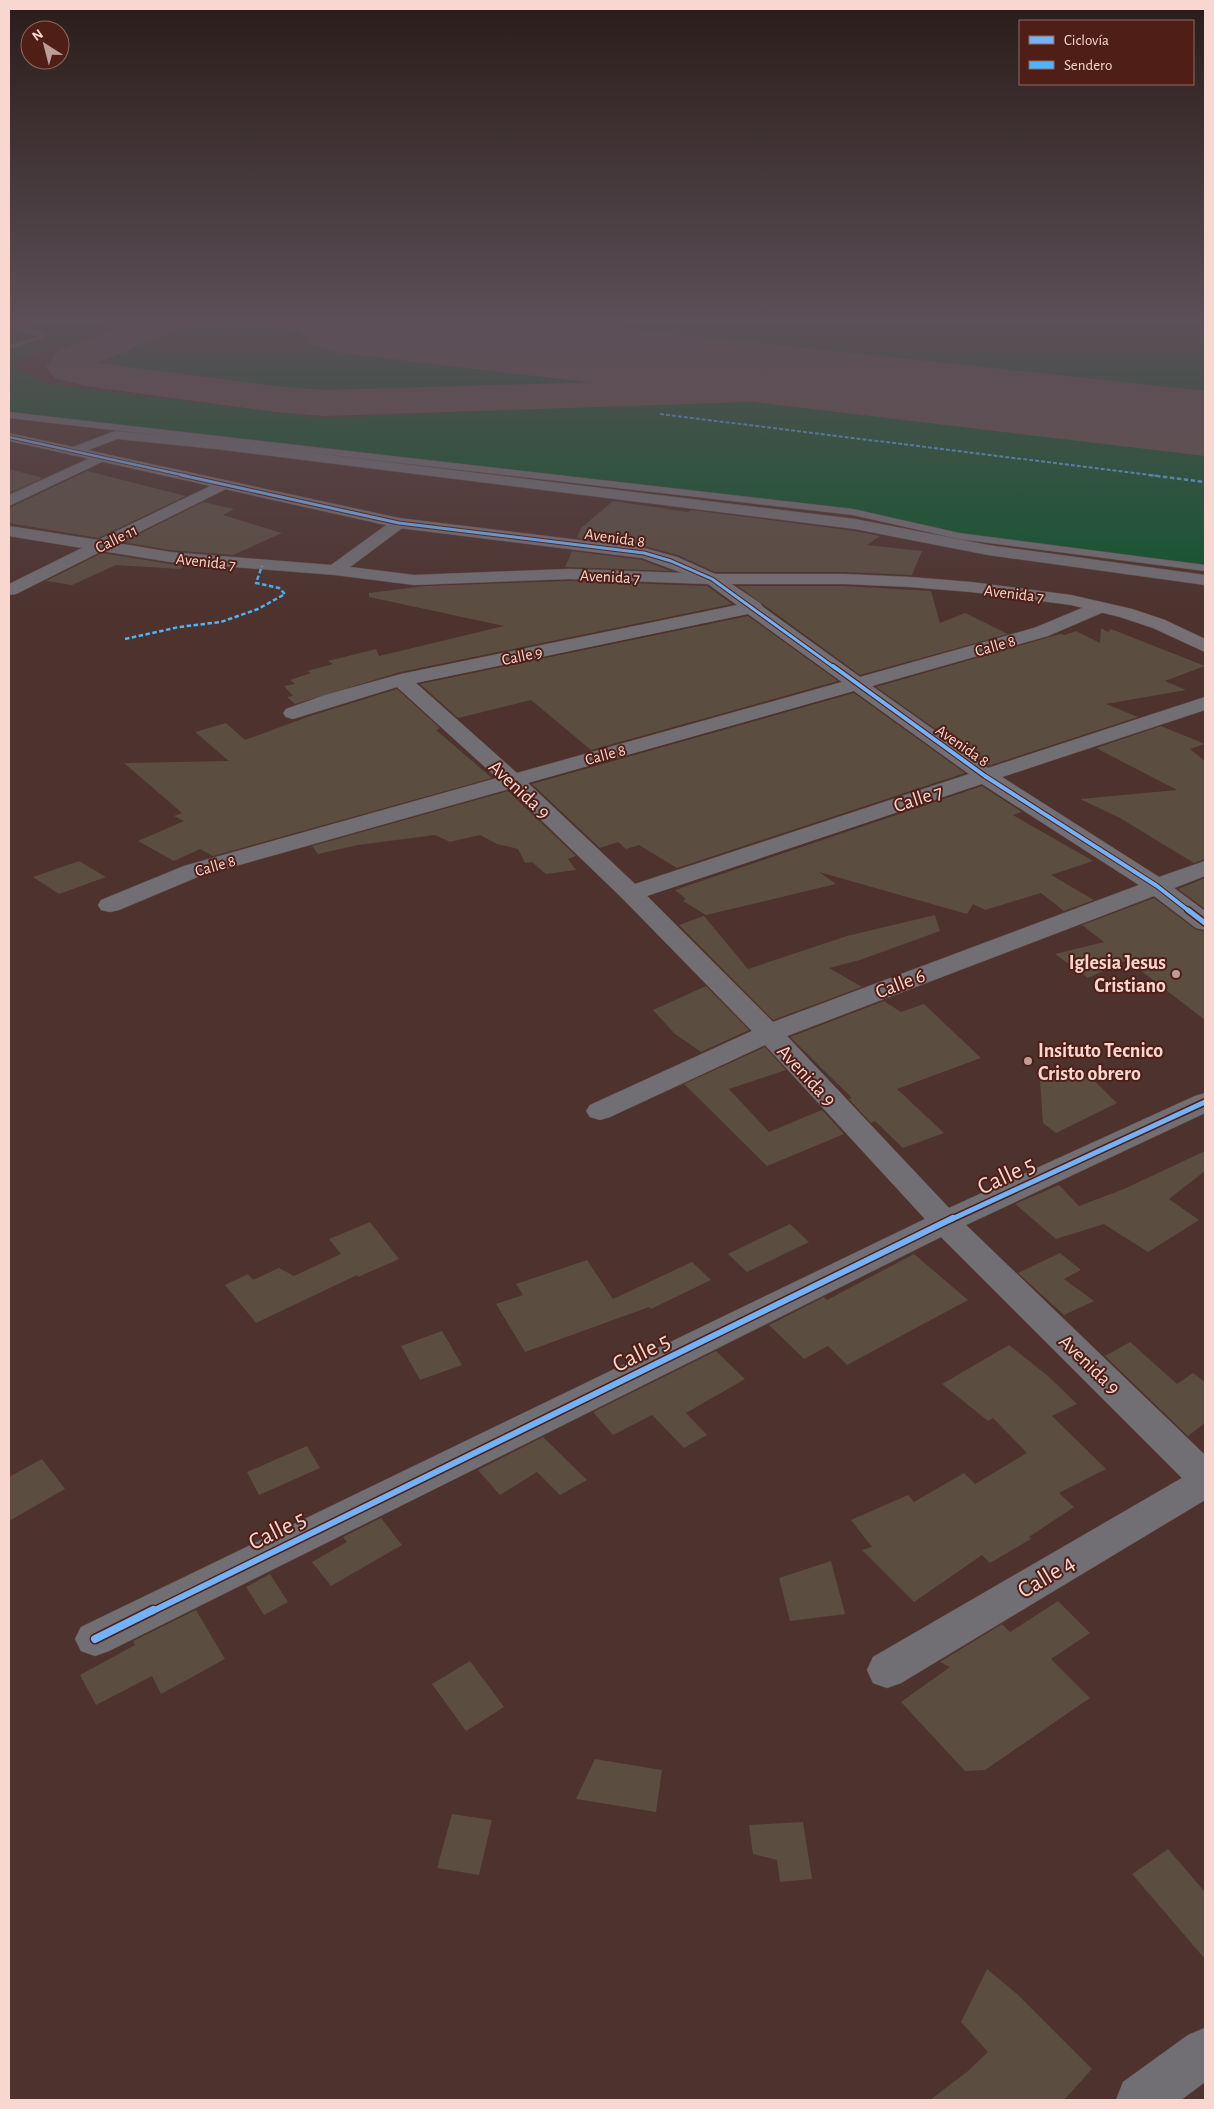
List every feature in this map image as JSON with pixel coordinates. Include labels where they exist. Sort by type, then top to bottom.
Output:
[{"type":"street","points":[[73,452],[115,435],[216,445],[855,524],[988,550],[1205,580]]},
{"type":"street","name":"Avenida 8","points":[[9,437],[399,523],[644,553],[671,561],[712,579],[986,776],[1157,886],[1205,923]]},
{"type":"street","points":[[9,501],[101,457]]},
{"type":"street","name":"Calle 11","points":[[10,590],[223,485]]},
{"type":"street","points":[[335,570],[399,523]]},
{"type":"street","name":"Avenida 7","points":[[9,531],[179,558],[335,570],[414,580],[569,574],[636,578],[844,579],[919,583],[1030,594],[1100,607],[1159,624],[1205,646]]},
{"type":"street","name":"Calle 8","points":[[110,904],[192,871],[1041,632],[1100,607]]},
{"type":"street","name":"Calle 9","points":[[293,713],[332,699],[401,680],[754,608]]},
{"type":"street","name":"Avenida 9","points":[[401,680],[511,780],[630,893],[769,1033],[945,1222],[1205,1478]]},
{"type":"street","name":"Calle 7","points":[[630,893],[1205,703]]},
{"type":"street","name":"Calle 6","points":[[600,1111],[769,1033],[1205,868]]},
{"type":"street","name":"Calle 5","points":[[95,1639],[945,1222],[1205,1102]]},
{"type":"street","name":"Calle 4","points":[[887,1670],[1205,1482]]},
{"type":"street","points":[[1141,2100],[1205,2052]]},
{"type":"lane","points":[[82,423],[853,512],[960,536],[1205,568]]},
{"type":"green space","points":[[81,423],[1042,423],[1205,443],[1205,571],[968,539],[847,513],[516,477]]},
{"type":"building","points":[[9,469],[43,478],[9,493]]},
{"type":"building","points":[[87,471],[186,496],[98,538],[9,523],[9,508]]},
{"type":"building","points":[[613,501],[688,512],[691,510],[855,531],[880,536],[867,545],[922,551],[912,575],[844,572],[715,572],[678,555],[644,546],[577,538],[581,528]]},
{"type":"building","points":[[203,502],[234,509],[223,515],[282,533],[233,555],[170,550],[123,542]]},
{"type":"building","points":[[572,551],[642,560],[671,571],[565,567]]},
{"type":"building","points":[[102,553],[185,565],[180,569],[116,565],[72,585],[46,581]]},
{"type":"building","points":[[569,581],[707,586],[732,604],[400,672],[295,704],[287,697],[293,696],[284,686],[295,684],[290,680],[311,673],[307,671],[333,664],[328,661],[376,649],[379,656],[504,626],[369,597],[369,593],[425,586]]},
{"type":"building","points":[[738,586],[844,586],[931,591],[940,623],[965,613],[1008,634],[860,675]]},
{"type":"building","points":[[748,616],[838,681],[591,750],[531,700],[458,718],[420,684]]},
{"type":"building","points":[[1101,628],[1108,632],[1111,629],[1205,666],[1165,681],[1186,690],[1106,704],[1138,717],[988,766],[876,687],[1060,634],[1065,635],[1076,631],[1100,643]]},
{"type":"building","points":[[397,689],[440,728],[436,730],[492,778],[213,856],[200,849],[174,861],[138,841],[184,821],[174,816],[182,813],[124,763],[229,761],[195,732],[226,723],[245,740],[310,716]]},
{"type":"building","points":[[854,693],[965,773],[677,868],[639,845],[626,849],[618,842],[600,848],[532,784]]},
{"type":"building","points":[[1161,726],[1205,744],[1190,749],[1205,761],[1205,859],[1194,863],[1120,818],[1080,799],[1177,790],[1096,748]]},
{"type":"building","points":[[982,786],[1022,812],[1013,815],[1093,861],[1051,875],[1094,900],[1064,911],[1041,893],[985,910],[973,904],[967,914],[819,872],[836,884],[706,915],[683,901],[686,899],[675,890]]},
{"type":"building","points":[[508,791],[576,856],[568,859],[576,870],[546,874],[532,862],[525,863],[518,849],[497,844],[480,835],[450,842],[435,835],[358,845],[318,854],[312,846]]},
{"type":"building","points":[[79,861],[106,877],[59,894],[33,877]]},
{"type":"building","points":[[1205,878],[1205,909],[1178,889]]},
{"type":"building","name":"Iglesia Jesus Cristiano","points":[[1154,898],[1195,929],[1205,932],[1205,1020],[1127,960],[1088,978],[1055,954],[1104,942],[1082,925]]},
{"type":"building","points":[[935,915],[940,931],[860,960],[829,968],[862,987],[773,1020],[679,925],[704,916],[748,969],[847,936]]},
{"type":"building","points":[[706,986],[749,1030],[701,1052],[675,1034],[653,1010]]},
{"type":"building","points":[[884,1001],[901,1012],[924,1004],[981,1058],[897,1089],[944,1133],[903,1148],[875,1121],[871,1123],[849,1099],[852,1098],[790,1037]]},
{"type":"building","points":[[765,1047],[786,1070],[729,1089],[769,1132],[822,1110],[844,1134],[767,1166],[684,1084]]},
{"type":"building","points":[[1081,1068],[1117,1103],[1056,1133],[1043,1123],[1040,1081]]},
{"type":"building","points":[[1205,1151],[1205,1171],[1169,1199],[1199,1220],[1148,1252],[1104,1224],[1056,1239],[1015,1204],[1059,1185],[1079,1206],[1124,1189]]},
{"type":"building","points":[[370,1222],[399,1259],[358,1277],[357,1275],[256,1323],[225,1285],[248,1274],[253,1280],[279,1268],[294,1276],[341,1254],[329,1239]]},
{"type":"building","points":[[790,1224],[809,1242],[747,1272],[728,1254]]},
{"type":"building","points":[[1060,1253],[1081,1270],[1064,1279],[1094,1301],[1064,1315],[1018,1273]]},
{"type":"building","points":[[914,1254],[968,1300],[847,1365],[828,1346],[804,1359],[769,1325],[824,1297],[827,1300]]},
{"type":"building","points":[[587,1260],[613,1299],[692,1262],[711,1280],[651,1309],[649,1307],[525,1352],[496,1304],[523,1295],[516,1284]]},
{"type":"building","points":[[442,1331],[462,1365],[420,1380],[401,1346]]},
{"type":"building","points":[[1130,1342],[1177,1384],[1193,1373],[1205,1382],[1205,1423],[1188,1436],[1105,1356]]},
{"type":"building","points":[[1009,1345],[1048,1376],[1077,1404],[1052,1416],[1106,1469],[1059,1493],[1074,1507],[1029,1537],[1031,1539],[990,1563],[982,1555],[914,1602],[862,1550],[872,1547],[851,1520],[908,1495],[914,1502],[964,1473],[975,1484],[1027,1453],[993,1418],[988,1421],[942,1384]]},
{"type":"building","points":[[716,1351],[745,1379],[686,1413],[707,1435],[684,1448],[652,1415],[613,1435],[593,1412]]},
{"type":"building","points":[[543,1437],[587,1480],[560,1495],[537,1472],[500,1495],[478,1470]]},
{"type":"building","points":[[307,1446],[320,1468],[259,1495],[247,1472]]},
{"type":"building","points":[[42,1459],[65,1489],[9,1521],[9,1477]]},
{"type":"building","points":[[381,1518],[402,1545],[331,1586],[312,1562],[347,1542],[343,1537]]},
{"type":"building","points":[[831,1561],[845,1614],[790,1621],[779,1578]]},
{"type":"building","points":[[270,1574],[288,1602],[264,1615],[246,1587]]},
{"type":"building","points":[[1058,1601],[1090,1633],[1051,1659],[1090,1698],[985,1770],[965,1771],[901,1702],[950,1667],[940,1662],[1002,1624],[1010,1632]]},
{"type":"building","points":[[196,1610],[225,1659],[161,1694],[152,1676],[96,1705],[80,1675],[135,1645],[133,1641]]},
{"type":"building","points":[[470,1661],[504,1707],[466,1731],[432,1684]]},
{"type":"building","points":[[595,1759],[662,1770],[656,1812],[576,1799]]},
{"type":"building","points":[[452,1814],[492,1820],[479,1875],[437,1868]]},
{"type":"building","points":[[803,1822],[812,1879],[780,1882],[777,1860],[753,1854],[749,1825]]},
{"type":"building","points":[[1168,1849],[1205,1892],[1205,1959],[1132,1874]]},
{"type":"building","points":[[987,1969],[1017,1994],[1092,2069],[1064,2100],[930,2100],[968,2071],[988,2052],[961,2022]]},
{"type":"runway","points":[[1200,423],[1205,424]]},
{"type":"marked path","points":[[735,423],[1205,482]]},
{"type":"marked path","points":[[125,639],[179,627],[221,622],[258,609],[285,594],[279,588],[256,583],[262,566]]},
{"type":"cycle path","points":[[9,437],[399,523],[644,553],[671,561],[712,579],[985,776],[1157,886],[1205,923]]},
{"type":"cycle path","points":[[95,1639],[945,1222],[1205,1102]]},
{"type":"place","name":"Iglesia Jesus Cristiano","points":[[1176,974]]},
{"type":"place","name":"Insituto Tecnico Cristo obrero","points":[[1028,1061]]}]
